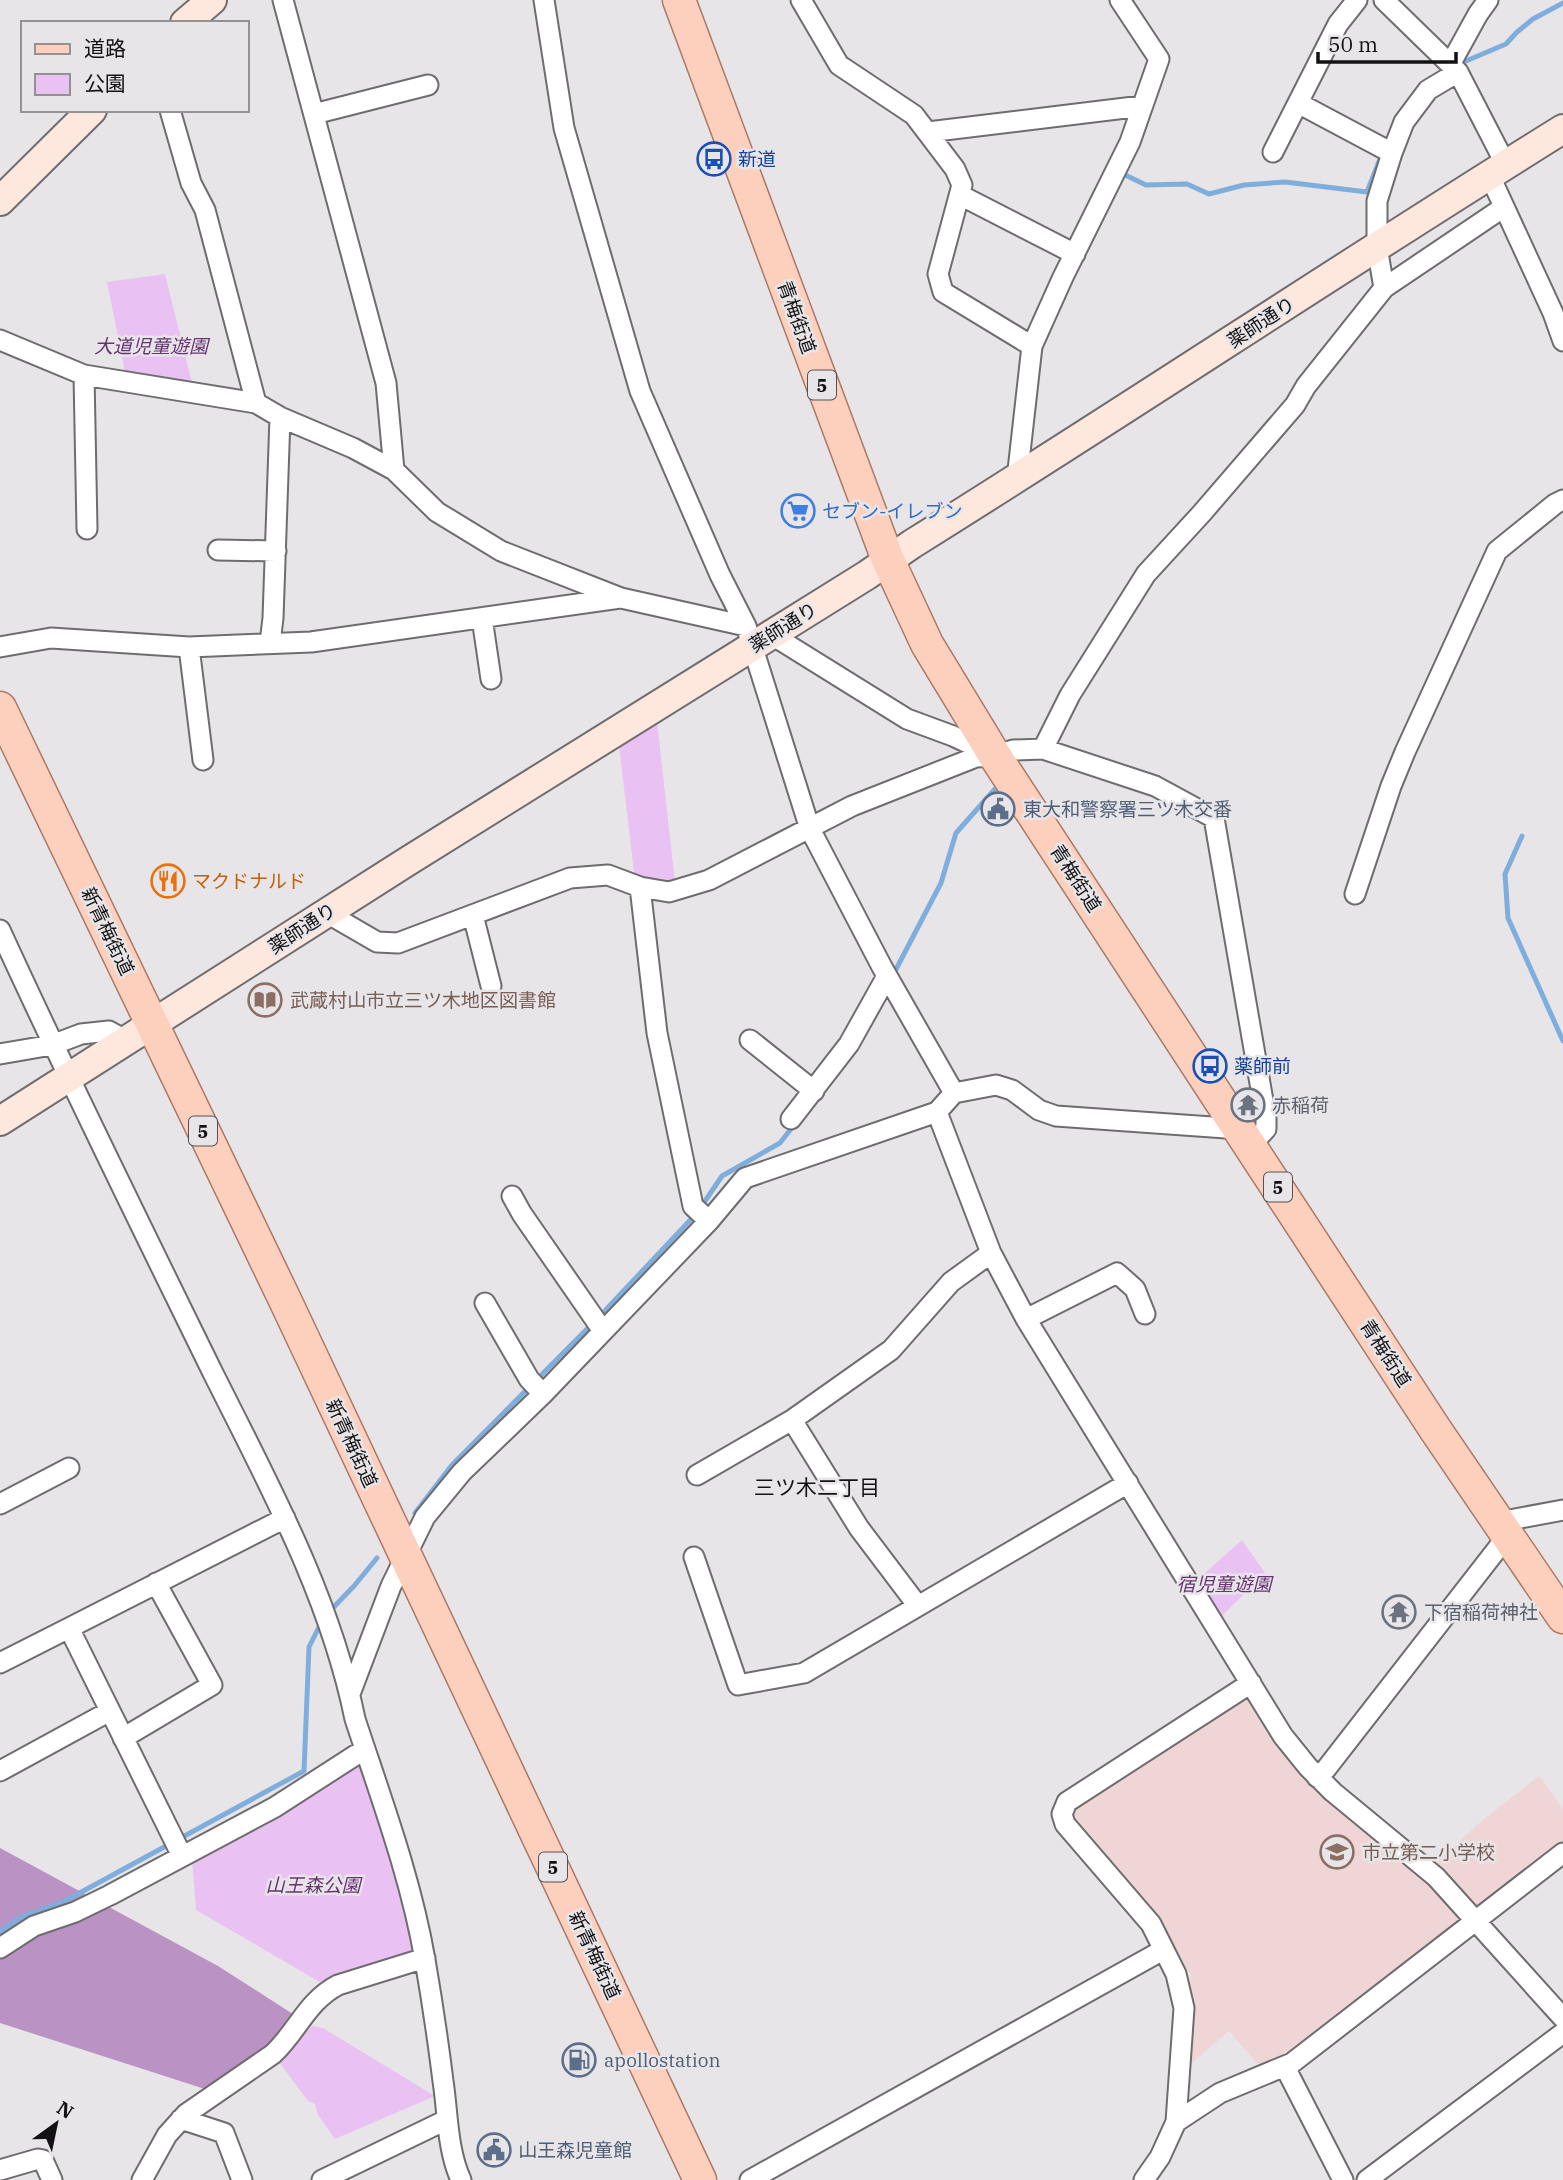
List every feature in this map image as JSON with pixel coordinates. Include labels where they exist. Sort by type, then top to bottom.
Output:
[{"type":"main road","name":"青梅街道","points":[[679,0],[888,560],[934,657],[995,756],[1435,1429],[1563,1617]]},
{"type":"main road","name":"新青梅街道","points":[[0,708],[153,1024],[700,2180]]},
{"type":"street","points":[[187,21],[212,0]]},
{"type":"street","points":[[283,0],[386,383],[394,470]]},
{"type":"street","points":[[544,0],[564,128],[639,391],[720,575],[757,636],[810,829],[954,1093]]},
{"type":"street","points":[[801,0],[839,65],[914,115],[955,169],[962,185],[938,274],[943,292],[1032,346]]},
{"type":"street","points":[[1017,478],[1032,346],[1130,142],[1159,59],[1120,0]]},
{"type":"street","points":[[1273,152],[1338,24],[1357,0]]},
{"type":"street","points":[[1384,0],[1455,67],[1497,169],[1504,207],[1553,313],[1563,341]]},
{"type":"street","points":[[1384,288],[1377,247],[1377,201],[1384,148],[1428,90],[1455,67],[1478,14],[1488,0]]},
{"type":"street","points":[[314,114],[428,85]]},
{"type":"street","points":[[1298,103],[1384,148]]},
{"type":"street","points":[[928,132],[1142,106]]},
{"type":"street","points":[[0,201],[90,112]]},
{"type":"street","points":[[171,112],[191,183],[205,210],[256,403]]},
{"type":"street","name":"薬師通り","points":[[0,1121],[757,636],[867,575],[1563,129]]},
{"type":"street","points":[[960,195],[1074,254]]},
{"type":"street","points":[[1044,749],[1070,695],[1146,574],[1295,405],[1306,386],[1384,288],[1504,207]]},
{"type":"street","points":[[0,340],[85,375],[256,403],[280,417],[353,448],[394,470],[437,512],[501,551],[621,598],[757,636],[907,719],[953,736],[995,756]]},
{"type":"street","points":[[85,375],[87,529]]},
{"type":"street","points":[[270,643],[280,417]]},
{"type":"street","points":[[1355,894],[1405,752],[1497,551],[1563,500]]},
{"type":"street","points":[[218,550],[276,551]]},
{"type":"street","points":[[0,647],[51,638],[189,647],[311,642],[621,598]]},
{"type":"street","points":[[482,618],[491,679]]},
{"type":"street","points":[[189,647],[203,760]]},
{"type":"street","points":[[327,912],[377,942],[398,943],[570,878],[608,875],[640,887],[669,892],[709,880],[852,806],[976,757],[995,756],[1013,750],[1044,749],[1155,786],[1214,818],[1266,1118],[1266,1129],[1246,1137],[1056,1116],[1039,1110],[1012,1090],[996,1085],[954,1093],[937,1112],[745,1178],[709,1221],[597,1323],[536,1387],[425,1517],[405,1554],[350,1694]]},
{"type":"street","points":[[640,887],[657,1033],[694,1206],[709,1221]]},
{"type":"street","points":[[473,915],[491,986]]},
{"type":"street","points":[[0,930],[52,1045],[285,1518],[327,1615],[411,1897],[425,1958],[444,2084],[446,2120],[461,2180]]},
{"type":"street","points":[[791,1119],[849,1044],[890,980]]},
{"type":"street","points":[[0,1054],[52,1045],[81,1034],[109,1031],[125,1040]]},
{"type":"street","points":[[750,1040],[814,1091]]},
{"type":"street","points":[[937,1112],[991,1254],[1026,1320],[1283,1736],[1317,1777],[1425,1866],[1563,2018]]},
{"type":"street","points":[[512,1196],[597,1323]]},
{"type":"street","points":[[697,1475],[792,1420],[891,1350],[951,1282],[991,1254]]},
{"type":"street","points":[[1026,1320],[1117,1273],[1135,1289],[1145,1314]]},
{"type":"street","points":[[485,1303],[536,1387]]},
{"type":"street","points":[[792,1420],[859,1528],[918,1606]]},
{"type":"street","points":[[0,1504],[69,1468]]},
{"type":"street","points":[[694,1557],[738,1685],[804,1673],[1128,1483]]},
{"type":"street","points":[[1317,1777],[1326,1769],[1504,1528],[1563,1510]]},
{"type":"street","points":[[0,1663],[285,1518]]},
{"type":"street","points":[[123,1738],[212,1685],[156,1583]]},
{"type":"street","points":[[69,1628],[178,1848]]},
{"type":"street","points":[[1144,2180],[1160,2157],[1177,2122],[1184,2008],[1176,1974],[1151,1924],[1065,1824],[1063,1809],[1067,1801],[1251,1683]]},
{"type":"street","points":[[0,1771],[110,1711]]},
{"type":"street","points":[[0,1948],[34,1926],[87,1906],[178,1848],[275,1807],[365,1749]]},
{"type":"street","points":[[1177,2122],[1220,2093],[1285,2067],[1563,1853]]},
{"type":"street","points":[[750,2180],[1163,1950]]},
{"type":"street","points":[[142,2180],[167,2135],[181,2119],[286,2043],[308,2008],[326,1991],[425,1958]]},
{"type":"street","points":[[1367,2180],[1563,2033]]},
{"type":"street","points":[[1285,2067],[1343,2180]]},
{"type":"street","points":[[181,2119],[224,2133],[242,2180]]},
{"type":"street","points":[[322,2180],[446,2120]]},
{"type":"street","points":[[0,2170],[38,2159],[43,2160],[52,2180]]},
{"type":"street","points":[[152,2161],[160,2180]]},
{"type":"shaded area","points":[[1249,1696],[1280,1739],[1424,1875],[1464,1918],[1285,2058],[1261,2068],[1229,2031],[1186,2068],[1191,1975],[1169,1939],[1073,1819],[1074,1809]]},
{"type":"shaded area","points":[[1539,1776],[1563,1809],[1563,1844],[1482,1907],[1472,1906],[1433,1866],[1478,1824]]},
{"type":"shaded area","points":[[0,1848],[218,1966],[296,2016],[274,2048],[208,2090],[0,2023]]},
{"type":"green space","name":"大道児童遊園","points":[[165,274],[193,387],[126,377],[107,282]]},
{"type":"green space","points":[[657,721],[675,882],[635,880],[619,746]]},
{"type":"green space","name":"宿児童遊園","points":[[1242,1540],[1265,1573],[1218,1620],[1196,1581]]},
{"type":"green space","name":"山王森公園","points":[[361,1762],[419,1953],[320,1982],[196,1910],[192,1858]]},
{"type":"green space","points":[[312,2026],[323,2028],[435,2096],[335,2139],[318,2115],[315,2104],[308,2101],[279,2062]]},
{"type":"waterway","points":[[1459,64],[1506,44],[1533,19],[1563,3]]},
{"type":"waterway","points":[[1121,173],[1146,185],[1187,184],[1209,194],[1244,185],[1285,182],[1367,192],[1382,154]]},
{"type":"waterway","points":[[892,977],[941,883],[956,833],[995,789]]},
{"type":"waterway","points":[[1522,836],[1505,874],[1508,918],[1563,1041]]},
{"type":"waterway","points":[[701,1207],[722,1176],[780,1143],[794,1125]]},
{"type":"waterway","points":[[599,1317],[695,1215]]},
{"type":"waterway","points":[[415,1513],[452,1465],[592,1324]]},
{"type":"waterway","points":[[328,1613],[377,1558]]},
{"type":"waterway","points":[[0,1932],[20,1917],[63,1902],[304,1771],[309,1647],[322,1621]]},
{"type":"place","name":"新道","points":[[714,159]]},
{"type":"place","name":"セブン-イレブン","points":[[798,511]]},
{"type":"place","name":"東大和警察署三ツ木交番","points":[[998,809]]},
{"type":"place","name":"マクドナルド","points":[[168,881]]},
{"type":"place","name":"武蔵村山市立三ツ木地区図書館","points":[[265,1000]]},
{"type":"place","name":"薬師前","points":[[1210,1066]]},
{"type":"place","name":"赤稲荷","points":[[1248,1105]]},
{"type":"place","name":"下宿稲荷神社","points":[[1399,1612]]},
{"type":"place","name":"市立第二小学校","points":[[1337,1852]]},
{"type":"place","name":"apollostation","points":[[579,2060]]},
{"type":"place","name":"山王森児童館","points":[[494,2150]]},
{"type":"district","name":"三ツ木二丁目","points":[[817,1487]]}]
